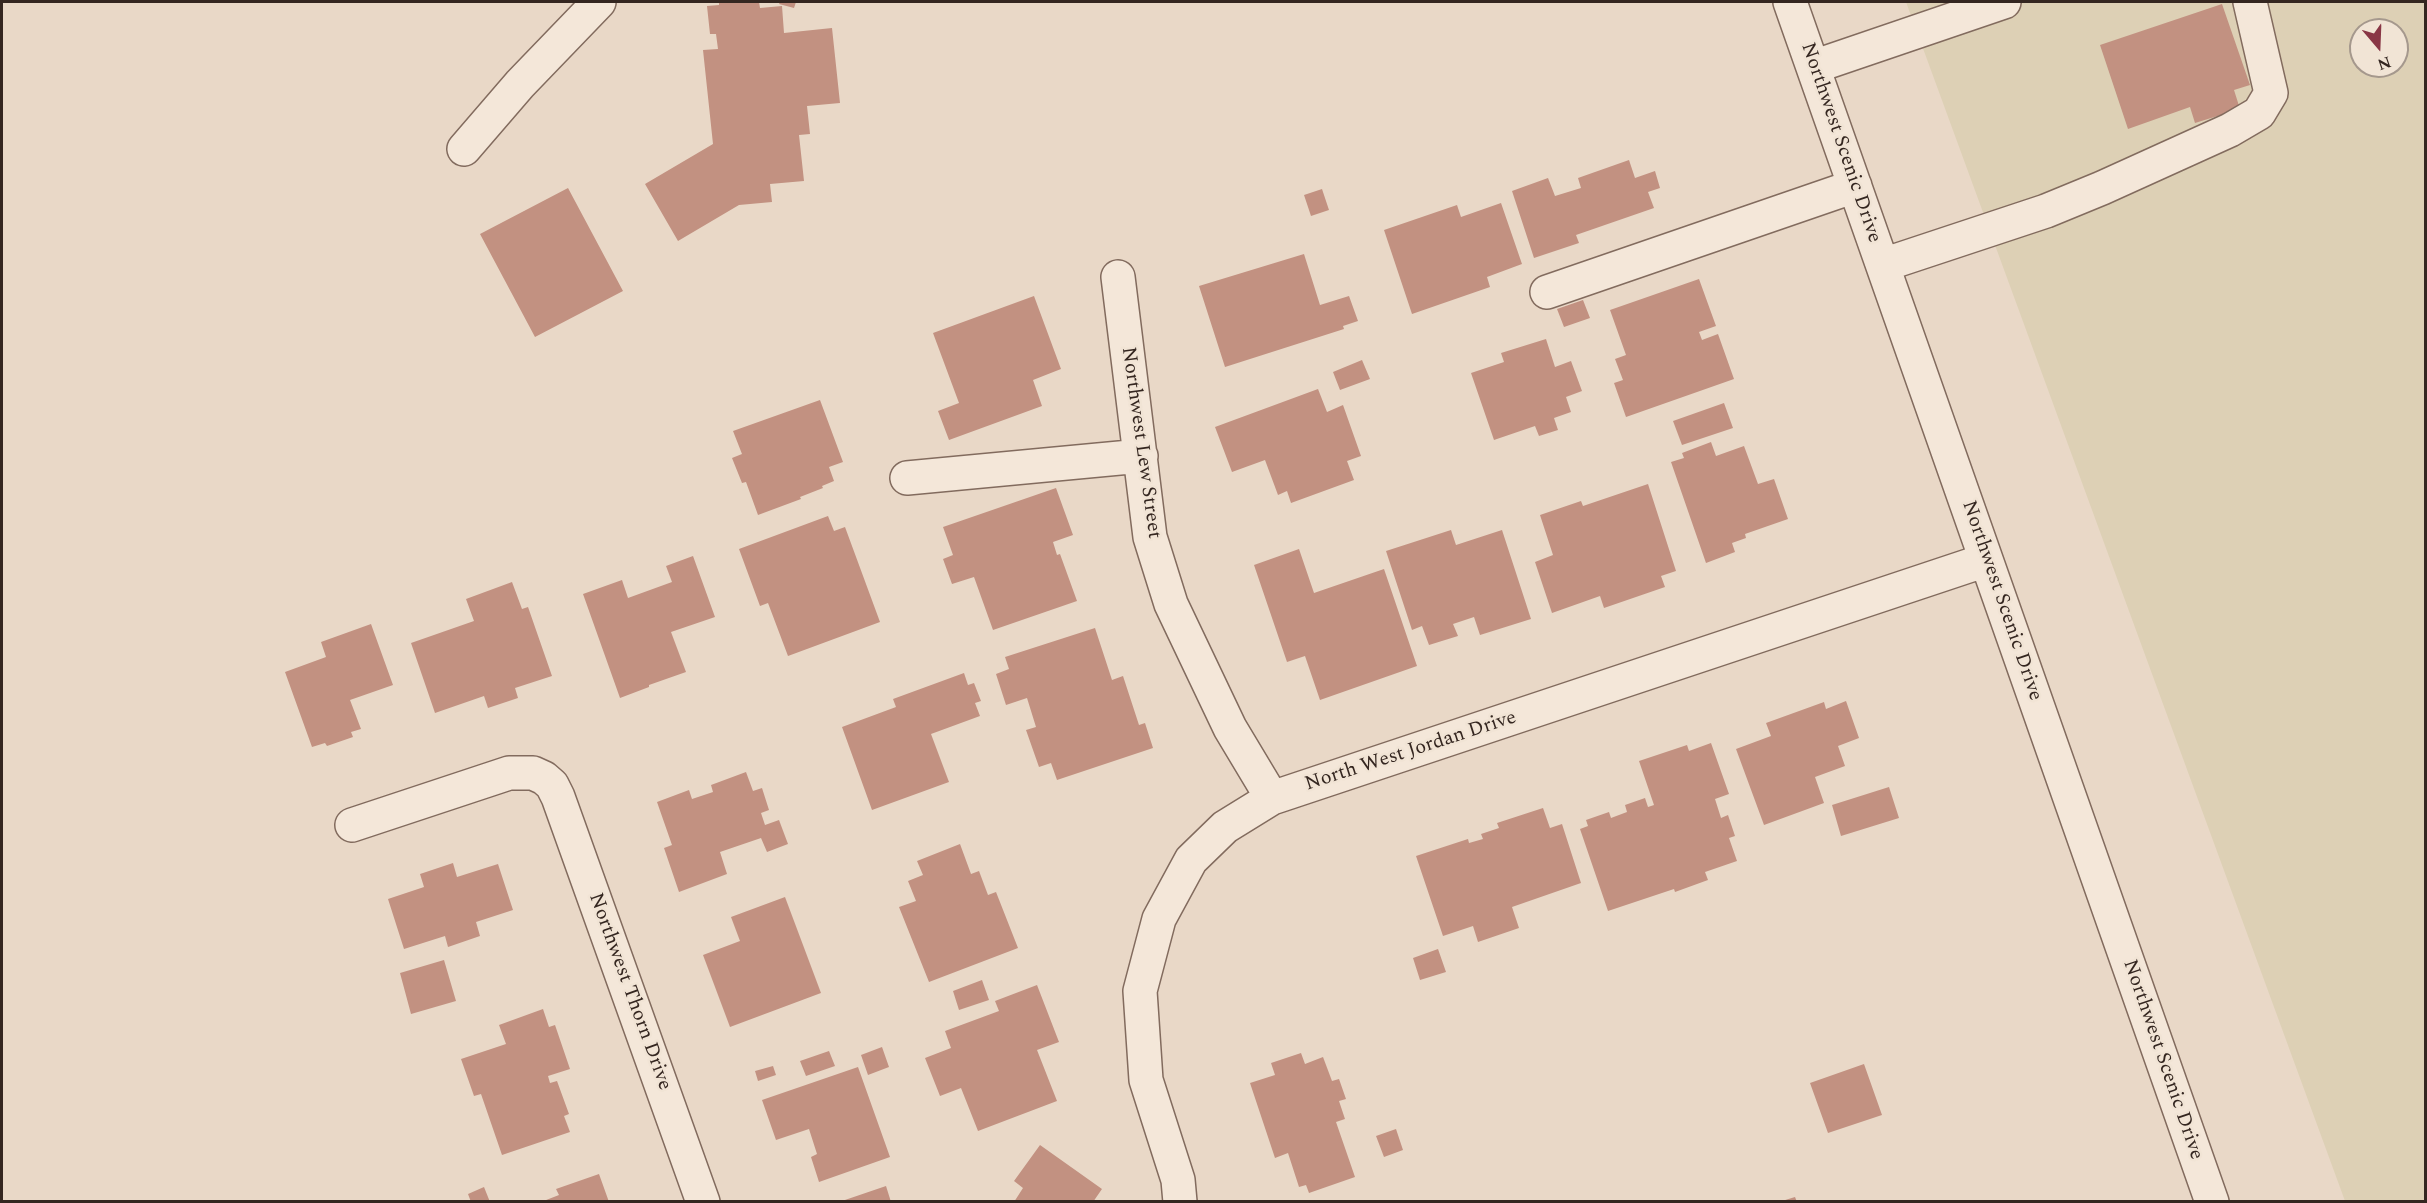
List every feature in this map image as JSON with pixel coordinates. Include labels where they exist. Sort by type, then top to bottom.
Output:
[{"type":"street","points":[[464,148],[520,84],[599,2]]},
{"type":"street","name":"Northwest Scenic Drive","points":[[1790,2],[2212,1202]]},
{"type":"street","points":[[1813,67],[2004,2]]},
{"type":"street","points":[[1883,265],[2055,207],[2219,135],[2259,113],[2271,93],[2250,2]]},
{"type":"street","points":[[1547,292],[1855,186]]},
{"type":"street","name":"Northwest Lew Street","points":[[1118,277],[1150,537],[1172,604],[1230,729],[1272,798]]},
{"type":"street","points":[[907,478],[1141,456]]},
{"type":"street","name":"North West Jordan Drive","points":[[1180,1202],[1178,1180],[1146,1080],[1140,991],[1160,919],[1191,860],[1225,827],[1272,798],[1986,560]]},
{"type":"street","name":"Northwest Thorn Drive","points":[[352,825],[508,773],[533,773],[552,785],[576,844],[703,1202]]},
{"type":"shaded area","points":[[1906,2],[2425,2],[2425,1201],[2345,1201]]},
{"type":"building","points":[[719,2],[759,2],[760,8],[782,6],[784,33],[832,28],[840,103],[807,106],[810,134],[799,135],[804,181],[770,184],[772,202],[739,205],[678,241],[645,184],[713,144],[703,50],[718,49],[716,34],[710,34],[707,6],[719,5]]},
{"type":"building","points":[[780,2],[796,2],[794,8],[779,4]]},
{"type":"building","points":[[2222,4],[2250,85],[2234,90],[2240,109],[2195,123],[2190,107],[2128,129],[2100,45]]},
{"type":"building","points":[[1629,160],[1635,178],[1655,171],[1660,188],[1648,192],[1654,208],[1576,235],[1579,243],[1534,258],[1512,191],[1548,178],[1555,196],[1581,188],[1578,178]]},
{"type":"building","points":[[568,188],[623,291],[535,337],[480,234]]},
{"type":"building","points":[[1322,189],[1329,210],[1311,216],[1304,195]]},
{"type":"building","points":[[1501,203],[1522,264],[1487,277],[1490,287],[1412,314],[1384,230],[1457,205],[1461,217]]},
{"type":"building","points":[[1304,254],[1320,305],[1349,296],[1358,321],[1343,326],[1344,329],[1225,367],[1199,286]]},
{"type":"building","points":[[1699,279],[1716,326],[1699,332],[1702,340],[1718,334],[1734,379],[1626,417],[1614,383],[1623,380],[1615,359],[1626,355],[1610,310]]},
{"type":"building","points":[[1034,296],[1061,369],[1033,380],[1042,406],[949,440],[938,411],[959,403],[933,333]]},
{"type":"building","points":[[1583,300],[1590,318],[1564,327],[1557,309]]},
{"type":"building","points":[[1546,339],[1555,367],[1571,361],[1582,391],[1566,397],[1571,412],[1554,418],[1558,430],[1539,436],[1535,426],[1494,440],[1471,373],[1504,362],[1501,353]]},
{"type":"building","points":[[1362,360],[1370,379],[1340,390],[1333,372]]},
{"type":"building","points":[[1318,389],[1327,412],[1343,405],[1361,456],[1347,461],[1354,480],[1291,503],[1287,491],[1278,495],[1265,460],[1232,472],[1215,427]]},
{"type":"building","points":[[820,400],[843,462],[829,467],[834,481],[800,497],[801,499],[758,515],[746,482],[742,483],[732,458],[742,454],[733,431]]},
{"type":"building","points":[[1724,403],[1733,428],[1682,445],[1673,421]]},
{"type":"building","points":[[1711,442],[1716,456],[1744,446],[1758,484],[1774,479],[1788,519],[1745,534],[1746,538],[1732,543],[1735,552],[1706,563],[1671,462],[1684,458],[1682,453]]},
{"type":"building","points":[[1648,484],[1676,571],[1661,576],[1665,587],[1604,608],[1600,596],[1552,613],[1535,562],[1553,555],[1540,515],[1581,501],[1583,506]]},
{"type":"building","points":[[1056,488],[1073,535],[1053,542],[1057,555],[1060,554],[1077,601],[993,630],[974,577],[952,584],[943,559],[953,555],[943,527]]},
{"type":"building","points":[[828,516],[834,531],[845,527],[880,622],[788,656],[768,603],[760,606],[739,549]]},
{"type":"building","points":[[1451,530],[1456,545],[1502,530],[1531,619],[1480,635],[1474,617],[1453,624],[1458,636],[1429,645],[1422,626],[1412,630],[1386,551]]},
{"type":"building","points":[[1299,549],[1314,593],[1384,569],[1417,666],[1320,700],[1305,656],[1287,662],[1254,565]]},
{"type":"building","points":[[693,556],[715,617],[671,632],[686,672],[620,698],[583,594],[622,580],[628,598],[672,582],[666,566]]},
{"type":"building","points":[[512,582],[522,609],[528,607],[552,676],[515,688],[518,698],[488,708],[484,696],[435,713],[411,643],[474,621],[466,599]]},
{"type":"building","points":[[371,624],[393,685],[350,700],[361,729],[351,732],[353,737],[327,746],[325,743],[312,747],[285,672],[326,657],[321,642]]},
{"type":"building","points":[[1095,628],[1112,680],[1123,676],[1139,725],[1145,723],[1153,748],[1057,780],[1051,763],[1039,767],[1026,730],[1036,727],[1027,698],[1006,705],[996,674],[1009,669],[1005,657]]},
{"type":"building","points":[[964,673],[968,685],[974,683],[981,701],[975,703],[980,716],[931,734],[949,782],[872,810],[842,727],[896,707],[893,699]]},
{"type":"building","points":[[1846,701],[1859,738],[1838,746],[1845,766],[1815,777],[1824,803],[1764,825],[1736,749],[1771,736],[1766,723],[1824,702],[1826,709]]},
{"type":"building","points":[[1711,743],[1729,794],[1715,799],[1721,818],[1728,815],[1735,836],[1729,838],[1737,861],[1705,872],[1708,880],[1608,911],[1580,829],[1588,826],[1586,820],[1609,812],[1611,818],[1627,812],[1625,805],[1645,798],[1648,807],[1654,805],[1639,761],[1687,745],[1689,751]]},
{"type":"building","points":[[746,772],[753,791],[762,788],[769,810],[761,813],[765,825],[779,820],[788,844],[767,852],[761,838],[720,852],[727,874],[679,892],[664,848],[672,845],[657,802],[689,790],[692,799],[713,792],[711,785]]},
{"type":"building","points":[[1889,787],[1899,818],[1841,836],[1832,805]]},
{"type":"building","points":[[1543,808],[1550,828],[1562,824],[1581,883],[1512,907],[1519,928],[1478,942],[1473,926],[1443,936],[1416,856],[1468,839],[1469,843],[1483,839],[1481,834],[1499,828],[1497,823]]},
{"type":"building","points":[[960,844],[971,874],[979,871],[988,895],[996,892],[1018,948],[929,982],[899,907],[916,901],[908,881],[923,875],[917,861]]},
{"type":"building","points":[[453,863],[457,877],[498,864],[513,910],[476,922],[480,936],[448,947],[445,936],[404,949],[388,899],[424,887],[420,874]]},
{"type":"building","points":[[785,897],[821,993],[730,1027],[703,955],[740,941],[731,917]]},
{"type":"building","points":[[1438,949],[1446,972],[1420,980],[1413,958]]},
{"type":"building","points":[[444,960],[456,1001],[411,1014],[400,973]]},
{"type":"building","points":[[982,980],[989,1000],[959,1010],[953,991]]},
{"type":"building","points":[[1037,985],[1059,1042],[1037,1050],[1057,1101],[978,1131],[961,1088],[940,1096],[925,1058],[951,1048],[945,1031],[999,1011],[995,1001]]},
{"type":"building","points":[[543,1009],[549,1027],[555,1025],[570,1069],[548,1076],[550,1083],[557,1081],[569,1114],[564,1116],[570,1132],[502,1155],[481,1094],[474,1096],[461,1059],[506,1044],[499,1025]]},
{"type":"building","points":[[882,1047],[889,1067],[868,1075],[861,1055]]},
{"type":"building","points":[[829,1051],[835,1066],[806,1076],[800,1061]]},
{"type":"building","points":[[1301,1053],[1305,1064],[1323,1057],[1332,1081],[1339,1079],[1346,1099],[1339,1101],[1345,1119],[1336,1122],[1355,1177],[1309,1193],[1306,1185],[1299,1187],[1288,1153],[1275,1158],[1250,1083],[1275,1075],[1271,1063]]},
{"type":"building","points":[[1864,1064],[1882,1115],[1828,1133],[1810,1083]]},
{"type":"building","points":[[773,1066],[776,1075],[758,1081],[755,1071]]},
{"type":"building","points":[[858,1067],[890,1157],[819,1182],[811,1157],[817,1154],[809,1129],[776,1140],[762,1100]]},
{"type":"building","points":[[1396,1129],[1403,1150],[1384,1157],[1376,1136]]},
{"type":"building","points":[[1040,1145],[1102,1189],[1093,1202],[1014,1202],[1023,1188],[1014,1181]]},
{"type":"building","points":[[599,1174],[609,1202],[541,1202],[559,1195],[556,1189]]},
{"type":"building","points":[[886,1186],[891,1202],[842,1202],[842,1201]]},
{"type":"building","points":[[484,1187],[490,1202],[471,1202],[468,1194]]},
{"type":"building","points":[[1795,1197],[1797,1202],[1782,1202],[1782,1201]]}]
